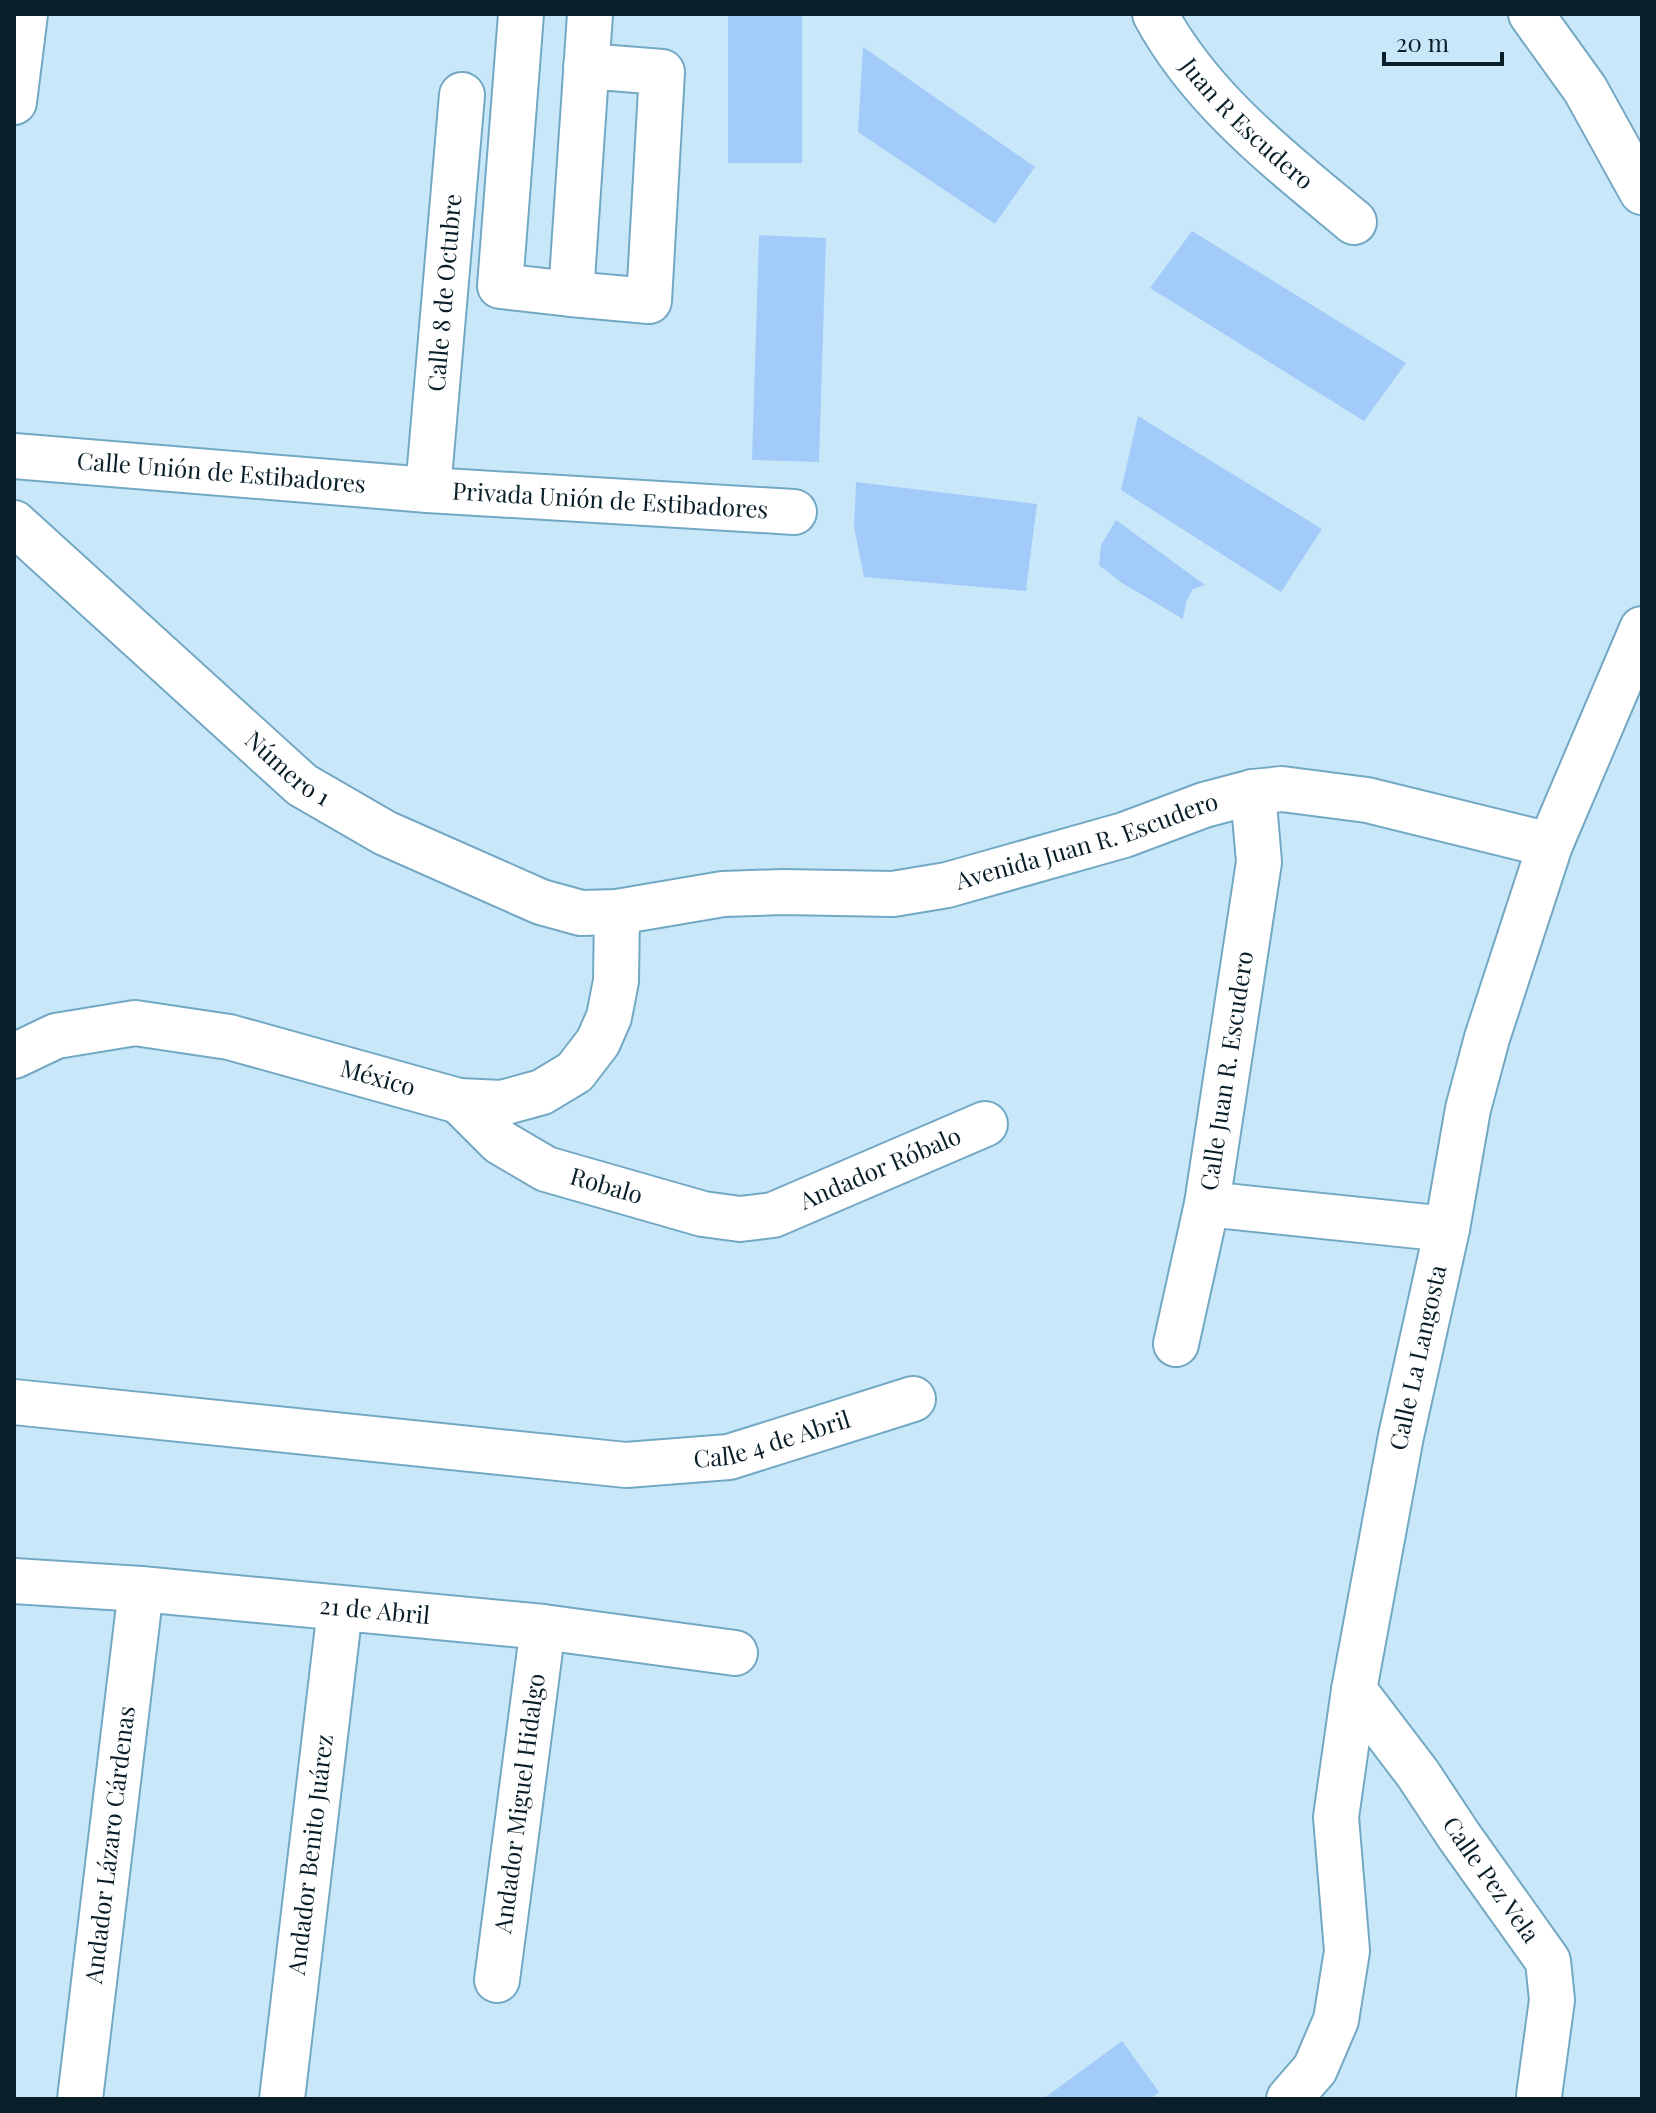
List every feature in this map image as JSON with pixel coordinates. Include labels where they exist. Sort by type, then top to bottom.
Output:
[{"type":"street","points":[[14,102],[25,14]]},
{"type":"street","points":[[521,14],[500,286],[649,301],[662,72],[586,66]]},
{"type":"street","points":[[571,294],[590,14]]},
{"type":"street","name":"Juan R Escudero","points":[[1155,14],[1203,86],[1269,150],[1354,222]]},
{"type":"street","points":[[1531,14],[1585,89],[1642,192]]},
{"type":"street","name":"Calle 8 de Octubre","points":[[428,490],[462,95]]},
{"type":"street","name":"Calle Unión de Estibadores","points":[[14,456],[428,490]]},
{"type":"street","name":"Privada Unión de Estibadores","points":[[428,490],[794,512]]},
{"type":"street","name":"Número 1","points":[[14,523],[302,785],[385,833],[541,902],[581,913],[617,912]]},
{"type":"street","name":"Calle La Langosta","points":[[1289,2099],[1315,2069],[1336,2020],[1347,1951],[1336,1817],[1354,1690],[1401,1436],[1447,1229],[1468,1109],[1487,1038],[1550,845],[1642,629]]},
{"type":"street","name":"Avenida Juan R. Escudero","points":[[617,912],[723,894],[893,894],[947,885],[1124,835],[1204,805],[1253,792],[1282,789],[1367,800],[1550,845]]},
{"type":"street","name":"Calle Juan R. Escudero","points":[[1253,792],[1259,862],[1207,1204],[1447,1229]]},
{"type":"street","name":"México","points":[[14,1056],[56,1036],[135,1023],[229,1037],[459,1101],[502,1103],[542,1092],[575,1072],[598,1042],[609,1017],[616,981],[617,912]]},
{"type":"street","name":"Robalo","points":[[459,1101],[500,1142],[546,1169],[703,1214],[740,1219],[773,1215]]},
{"type":"street","name":"Andador Róbalo","points":[[773,1215],[985,1124]]},
{"type":"street","points":[[1176,1344],[1207,1204]]},
{"type":"street","name":"Calle 4 de Abril","points":[[14,1402],[626,1465],[729,1457],[913,1399]]},
{"type":"street","name":"21 de Abril","points":[[14,1581],[141,1589],[543,1627],[735,1653]]},
{"type":"street","name":"Andador Lázaro Cárdenas","points":[[80,2099],[141,1589]]},
{"type":"street","name":"Andador Benito Juárez","points":[[282,2099],[340,1609]]},
{"type":"street","name":"Andador Miguel Hidalgo","points":[[497,1980],[543,1627]]},
{"type":"street","name":"Calle Pez Vela","points":[[1354,1690],[1418,1774],[1548,1961],[1552,2000],[1539,2096]]},
{"type":"building","points":[[728,14],[802,14],[802,163],[728,163]]},
{"type":"building","points":[[863,47],[1035,167],[995,224],[858,132]]},
{"type":"building","points":[[1192,231],[1406,363],[1364,421],[1150,288]]},
{"type":"building","points":[[759,235],[826,238],[819,462],[752,460]]},
{"type":"building","points":[[1138,416],[1322,529],[1281,592],[1121,490]]},
{"type":"building","points":[[856,482],[1037,504],[1026,591],[864,577],[854,527]]},
{"type":"building","points":[[1116,520],[1205,585],[1193,589],[1186,602],[1183,619],[1122,583],[1099,565],[1101,545]]},
{"type":"building","points":[[1122,2041],[1159,2092],[1150,2099],[1043,2099]]}]
